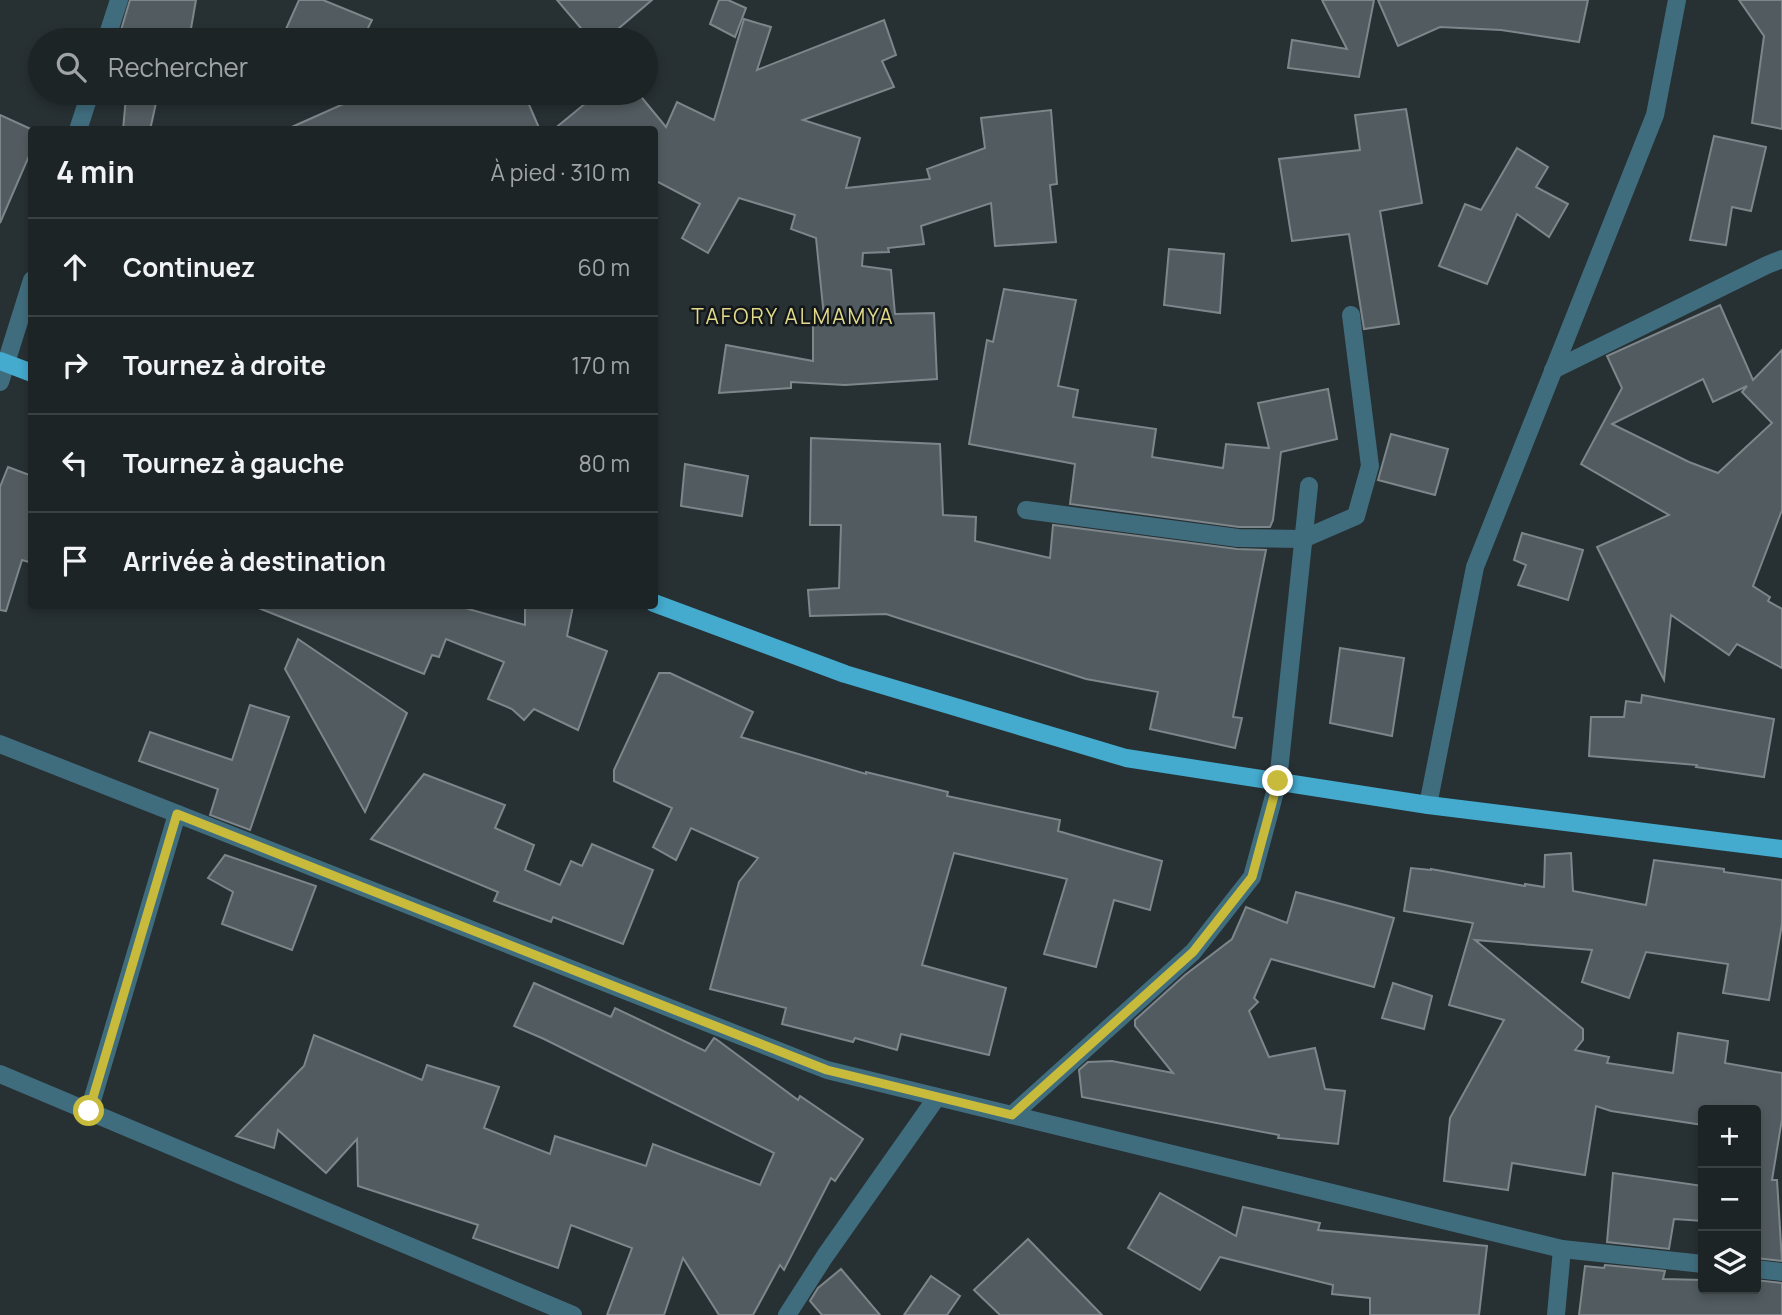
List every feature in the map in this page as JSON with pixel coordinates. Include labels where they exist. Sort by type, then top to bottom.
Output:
[{"type":"main road","points":[[3,362],[28,371]]},
{"type":"main road","points":[[658,604],[845,674],[1126,758],[1428,804],[1782,849]]},
{"type":"street","points":[[110,28],[119,0]]},
{"type":"street","points":[[1428,804],[1475,567],[1655,115],[1677,0]]},
{"type":"street","points":[[79,126],[86,105]]},
{"type":"street","points":[[1553,370],[1782,260]]},
{"type":"street","points":[[0,382],[3,362],[28,291]]},
{"type":"street","points":[[1026,510],[1238,538],[1303,538],[1356,516],[1370,466],[1351,315]]},
{"type":"street","points":[[1012,1115],[1193,952],[1252,877],[1278,781],[1309,486]]},
{"type":"street","points":[[0,744],[827,1070],[1562,1249],[1698,1263]]},
{"type":"street","points":[[89,1111],[177,814]]},
{"type":"street","points":[[0,1074],[573,1315]]},
{"type":"street","points":[[787,1315],[825,1256],[937,1097]]},
{"type":"street","points":[[1556,1315],[1562,1249]]},
{"type":"street","points":[[1761,1270],[1782,1272]]},
{"type":"building","points":[[130,0],[196,0],[191,28],[122,28]]},
{"type":"building","points":[[299,0],[323,0],[372,20],[368,28],[286,28]]},
{"type":"building","points":[[557,0],[652,0],[619,28],[581,28]]},
{"type":"building","points":[[719,0],[728,0],[746,8],[735,37],[710,24]]},
{"type":"building","points":[[1322,0],[1374,0],[1359,77],[1288,68],[1292,40],[1347,49]]},
{"type":"building","points":[[1378,0],[1588,0],[1579,42],[1501,30],[1440,27],[1398,46]]},
{"type":"building","points":[[1739,0],[1782,0],[1782,129],[1752,123],[1764,36]]},
{"type":"building","points":[[744,19],[771,27],[757,70],[884,20],[896,55],[882,61],[894,87],[803,120],[860,138],[846,188],[930,179],[927,169],[985,148],[981,118],[1051,110],[1057,184],[1050,185],[1056,242],[995,246],[991,203],[921,226],[924,244],[888,248],[889,252],[863,253],[862,266],[891,270],[895,314],[934,313],[937,379],[845,385],[791,382],[791,388],[719,393],[726,345],[813,361],[813,317],[824,317],[816,238],[791,229],[795,215],[739,198],[708,253],[682,238],[700,204],[658,182],[658,126],[558,126],[583,105],[648,105],[666,127],[677,102],[714,120]]},
{"type":"building","points":[[125,105],[156,105],[151,126],[123,126]]},
{"type":"building","points":[[341,105],[529,105],[538,126],[294,126]]},
{"type":"building","points":[[1406,109],[1422,203],[1380,211],[1399,324],[1364,329],[1349,234],[1292,241],[1279,159],[1360,150],[1355,115]]},
{"type":"building","points":[[0,115],[28,128],[28,158],[0,223]]},
{"type":"building","points":[[1714,136],[1766,147],[1751,211],[1732,207],[1726,245],[1690,240]]},
{"type":"building","points":[[1517,148],[1548,167],[1536,187],[1568,204],[1549,237],[1517,214],[1487,284],[1439,266],[1465,204],[1481,210]]},
{"type":"building","points":[[1169,249],[1224,254],[1220,313],[1164,305]]},
{"type":"building","points":[[1004,289],[1076,300],[1058,386],[1078,390],[1073,417],[1156,429],[1152,457],[1223,468],[1226,444],[1269,448],[1258,403],[1328,389],[1337,439],[1281,452],[1270,527],[1239,527],[1070,504],[1075,464],[969,444],[987,340],[993,342]]},
{"type":"building","points":[[1720,305],[1753,380],[1782,350],[1782,510],[1753,586],[1770,597],[1768,601],[1782,609],[1782,668],[1737,644],[1729,655],[1671,615],[1664,680],[1597,547],[1669,515],[1581,464],[1622,388],[1607,356]],"holes":[[[1703,379],[1713,402],[1747,386],[1742,392],[1772,423],[1718,473],[1689,462],[1612,424]]]},
{"type":"building","points":[[1391,434],[1448,449],[1435,495],[1378,480]]},
{"type":"building","points":[[811,438],[940,444],[943,515],[976,517],[975,541],[1050,558],[1053,525],[1237,549],[1266,550],[1233,717],[1242,718],[1235,748],[1150,729],[1158,692],[1086,679],[886,614],[810,616],[808,590],[839,588],[841,525],[810,525]]},
{"type":"building","points":[[685,464],[748,476],[742,516],[681,506]]},
{"type":"building","points":[[8,467],[28,474],[28,562],[22,560],[6,611],[0,610],[0,487]]},
{"type":"building","points":[[1522,533],[1583,550],[1568,600],[1518,585],[1526,565],[1514,560]]},
{"type":"building","points":[[261,609],[469,609],[525,625],[525,609],[572,609],[567,636],[607,651],[578,730],[534,709],[524,720],[512,709],[488,699],[504,662],[446,639],[439,657],[432,655],[424,674]]},
{"type":"building","points":[[298,639],[407,713],[365,812],[285,669]]},
{"type":"building","points":[[1340,648],[1404,658],[1392,736],[1330,723]]},
{"type":"building","points":[[659,673],[670,673],[753,712],[741,737],[866,774],[948,792],[947,796],[1060,820],[1058,831],[1162,861],[1150,910],[1114,900],[1096,967],[1044,954],[1067,879],[954,853],[922,965],[1006,988],[989,1055],[901,1034],[897,1050],[855,1038],[853,1042],[782,1024],[786,1008],[710,989],[739,882],[758,858],[691,828],[676,860],[653,847],[672,808],[614,781],[614,770]]},
{"type":"building","points":[[1642,695],[1774,719],[1764,777],[1696,767],[1697,765],[1589,756],[1591,717],[1624,717],[1626,701],[1641,703]]},
{"type":"building","points":[[250,705],[289,717],[250,830],[210,815],[218,789],[139,761],[150,732],[232,760]]},
{"type":"building","points":[[424,774],[505,805],[495,828],[534,845],[525,870],[560,885],[571,861],[582,866],[592,844],[653,870],[623,944],[553,917],[551,922],[494,901],[498,892],[371,839]]},
{"type":"building","points":[[1571,853],[1573,891],[1646,905],[1654,860],[1782,880],[1782,924],[1769,1000],[1723,993],[1728,964],[1646,952],[1629,998],[1582,982],[1592,950],[1475,940],[1583,1029],[1583,1040],[1575,1050],[1609,1057],[1607,1063],[1673,1073],[1678,1033],[1728,1041],[1725,1063],[1782,1073],[1782,1119],[1772,1180],[1777,1180],[1782,1261],[1761,1259],[1761,1105],[1698,1105],[1698,1124],[1611,1111],[1596,1106],[1585,1175],[1512,1163],[1508,1190],[1444,1181],[1450,1118],[1504,1020],[1449,1005],[1473,923],[1404,911],[1411,868],[1544,887],[1545,855]]},
{"type":"building","points":[[225,855],[316,886],[292,950],[222,924],[233,892],[208,878]]},
{"type":"building","points":[[1296,892],[1394,918],[1374,987],[1271,959],[1254,998],[1258,1002],[1249,1011],[1269,1057],[1315,1048],[1325,1089],[1345,1091],[1338,1144],[1278,1138],[1279,1135],[1082,1097],[1079,1070],[1088,1062],[1112,1061],[1173,1073],[1135,1026],[1135,1020],[1185,975],[1232,939],[1246,907],[1287,923]]},
{"type":"building","points":[[534,983],[611,1017],[615,1008],[705,1051],[714,1038],[798,1100],[800,1096],[863,1139],[835,1181],[831,1178],[784,1270],[780,1265],[753,1315],[719,1315],[683,1258],[664,1315],[607,1315],[632,1248],[571,1225],[558,1268],[473,1238],[478,1225],[358,1186],[357,1139],[326,1173],[278,1130],[274,1148],[236,1136],[304,1066],[314,1035],[422,1080],[427,1065],[499,1087],[484,1128],[550,1154],[555,1136],[646,1166],[653,1144],[760,1185],[774,1153],[514,1026]]},
{"type":"building","points":[[1393,983],[1432,996],[1424,1029],[1382,1018]]},
{"type":"building","points":[[1613,1173],[1698,1185],[1698,1221],[1674,1219],[1669,1249],[1607,1242]]},
{"type":"building","points":[[1160,1193],[1236,1236],[1243,1207],[1320,1223],[1318,1230],[1487,1246],[1479,1315],[1370,1315],[1370,1298],[1332,1294],[1333,1285],[1220,1257],[1200,1290],[1128,1248]]},
{"type":"building","points":[[1028,1239],[1102,1315],[1000,1315],[974,1290]]},
{"type":"building","points":[[1605,1265],[1665,1271],[1663,1279],[1698,1280],[1698,1294],[1761,1294],[1761,1281],[1782,1283],[1782,1315],[1579,1315],[1585,1266],[1604,1268]]},
{"type":"building","points":[[841,1269],[880,1315],[822,1315],[810,1301],[818,1288]]},
{"type":"building","points":[[931,1276],[960,1296],[947,1315],[904,1315]]},
{"type":"district","name":"TAFORY ALMAMYA","points":[[793,316]]},
{"type":"route","points":[[89,1111],[177,814],[827,1070],[1012,1115],[1193,952],[1252,877],[1278,781]]}]
